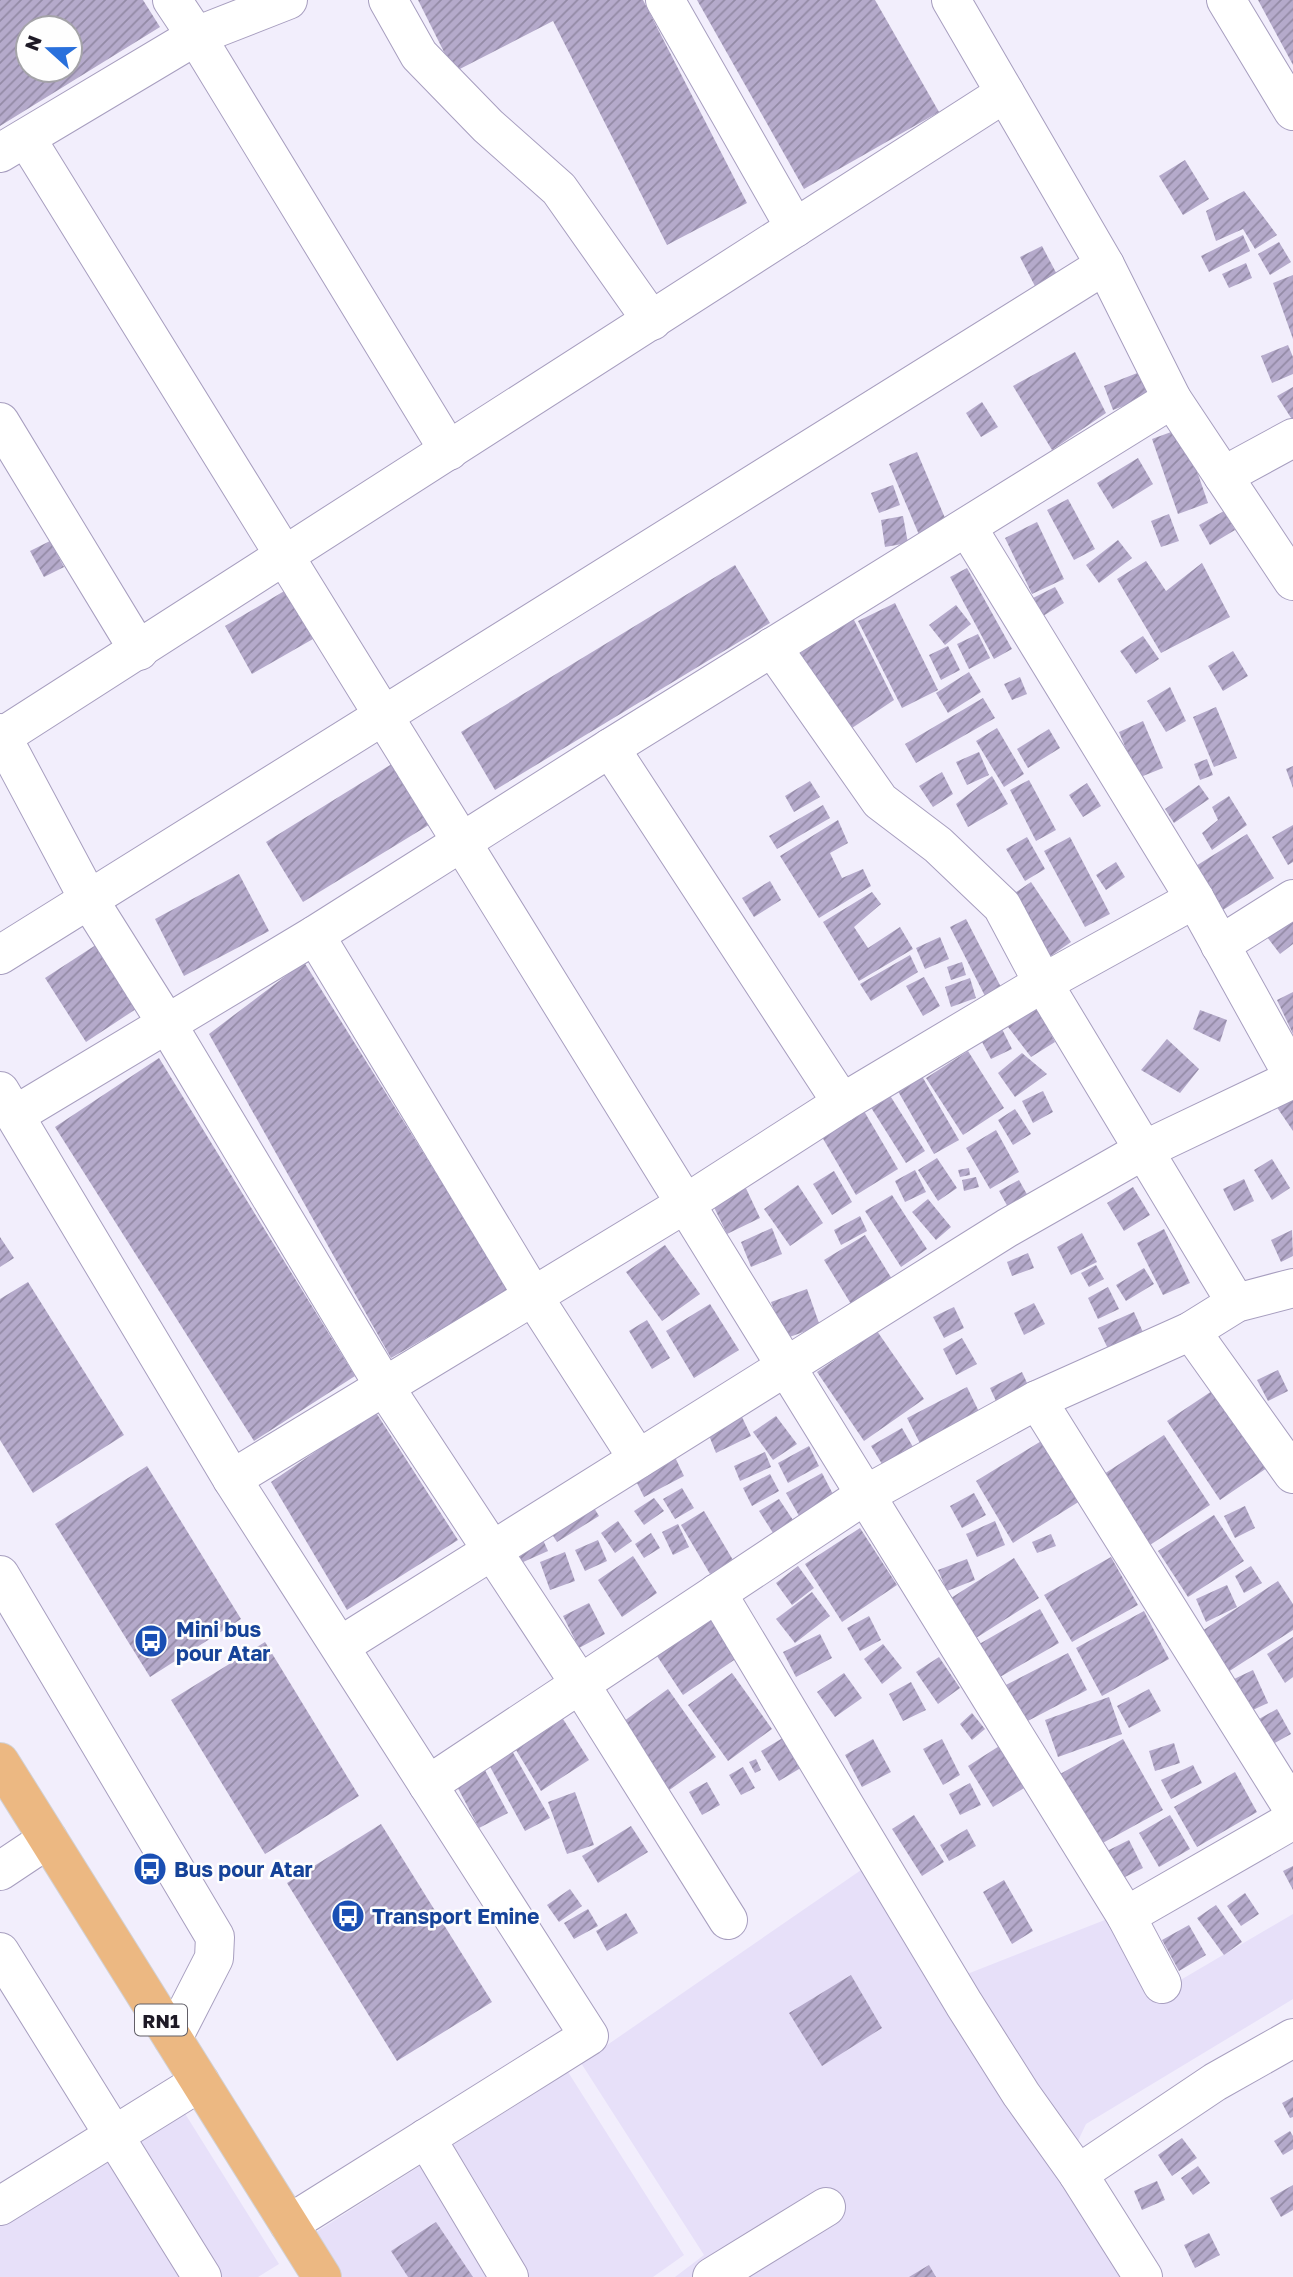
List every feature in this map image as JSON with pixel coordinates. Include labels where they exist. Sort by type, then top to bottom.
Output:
[{"type":"highway","name":"RN1","points":[[0,1762],[289,2224],[309,2273]]},
{"type":"street","points":[[172,0],[449,451]]},
{"type":"street","points":[[288,0],[196,36],[13,146],[285,556],[1126,1916],[1162,1984]]},
{"type":"street","points":[[388,0],[419,55],[488,126],[559,189],[652,321]]},
{"type":"street","points":[[665,0],[795,228]]},
{"type":"street","points":[[951,0],[1105,265],[1172,399],[1293,581]]},
{"type":"street","points":[[1226,0],[1293,111]]},
{"type":"street","points":[[728,1920],[580,1684],[384,1386],[167,1024],[89,900],[1,736],[139,651],[1005,93]]},
{"type":"street","points":[[0,955],[1105,265]]},
{"type":"street","points":[[289,2224],[589,2036],[232,1479],[7,1103],[167,1024],[315,935],[610,748],[1172,399]]},
{"type":"street","points":[[0,422],[139,651]]},
{"type":"street","points":[[1223,476],[1293,438]]},
{"type":"street","points":[[340,1646],[1007,1228],[1144,1150],[1293,1078],[1195,899],[967,527]]},
{"type":"street","points":[[772,647],[880,801],[938,845],[1002,906],[1044,983],[1236,1303]]},
{"type":"street","points":[[610,748],[842,1103]]},
{"type":"street","points":[[232,1479],[685,1204],[842,1103],[1044,983],[1195,899]]},
{"type":"street","points":[[1220,944],[1293,899]]},
{"type":"street","points":[[315,935],[533,1296],[638,1459]]},
{"type":"street","points":[[428,1785],[865,1495],[1037,1400],[1191,1331],[1236,1303],[1293,1288]]},
{"type":"street","points":[[1191,1331],[1293,1474]]},
{"type":"street","points":[[1037,1400],[1293,1809]]},
{"type":"street","points":[[0,1575],[215,1937],[214,1958],[173,2038]]},
{"type":"street","points":[[717,1593],[971,2015],[1021,2094],[1078,2174],[1143,2277]]},
{"type":"street","points":[[1126,1916],[1293,1820]]},
{"type":"street","points":[[0,1871],[48,1839]]},
{"type":"street","points":[[0,1952],[202,2277]]},
{"type":"street","points":[[1078,2174],[1215,2082],[1293,2038]]},
{"type":"street","points":[[0,2206],[200,2082]]},
{"type":"street","points":[[426,2138],[509,2277]]},
{"type":"street","points":[[712,2277],[826,2207]]},
{"type":"shaded area","points":[[880,1857],[952,1980],[1115,1916],[1155,1995],[1293,1914],[1293,1999],[1086,2124],[1068,2162],[1132,2277],[675,2277],[704,2255],[581,2063]]},
{"type":"shaded area","points":[[568,2072],[684,2255],[653,2277],[335,2277],[310,2236]]},
{"type":"shaded area","points":[[179,2104],[279,2264],[258,2277],[0,2277],[0,2218]]},
{"type":"building","points":[[0,0],[143,0],[160,27],[84,74],[84,14],[14,14],[14,84],[68,84],[0,126]]},
{"type":"building","points":[[418,0],[643,0],[747,203],[667,245],[553,21],[454,72]]},
{"type":"building","points":[[697,0],[875,0],[939,112],[804,189]]},
{"type":"building","points":[[1258,0],[1293,0],[1293,65]]},
{"type":"building","points":[[1185,160],[1209,199],[1183,215],[1159,176]]},
{"type":"building","points":[[1244,191],[1277,235],[1255,249],[1243,229],[1216,241],[1206,211]]},
{"type":"building","points":[[1243,235],[1250,251],[1209,272],[1201,256]]},
{"type":"building","points":[[1279,242],[1291,262],[1270,275],[1258,254]]},
{"type":"building","points":[[1042,246],[1061,282],[1039,294],[1020,257]]},
{"type":"building","points":[[1246,263],[1252,278],[1229,288],[1222,274]]},
{"type":"building","points":[[1293,275],[1293,339],[1273,283]]},
{"type":"building","points":[[1288,345],[1293,357],[1293,374],[1272,383],[1261,356]]},
{"type":"building","points":[[1075,352],[1106,413],[1052,450],[1013,386]]},
{"type":"building","points":[[1145,370],[1155,394],[1113,410],[1104,386]]},
{"type":"building","points":[[1293,387],[1293,421],[1277,396]]},
{"type":"building","points":[[982,402],[998,427],[981,437],[966,413]]},
{"type":"building","points":[[1182,428],[1208,503],[1178,514],[1152,439]]},
{"type":"building","points":[[917,452],[948,525],[920,537],[889,464]]},
{"type":"building","points":[[1138,458],[1153,484],[1113,509],[1097,483]]},
{"type":"building","points":[[893,485],[900,505],[879,513],[871,493]]},
{"type":"building","points":[[1068,499],[1095,549],[1074,560],[1047,510]]},
{"type":"building","points":[[1224,511],[1235,530],[1210,545],[1199,525]]},
{"type":"building","points":[[1169,514],[1179,541],[1161,547],[1151,521]]},
{"type":"building","points":[[903,516],[908,543],[885,547],[881,520]]},
{"type":"building","points":[[1037,522],[1064,579],[1032,594],[1005,538]]},
{"type":"building","points":[[1118,540],[1132,558],[1099,583],[1086,565]]},
{"type":"building","points":[[50,541],[64,567],[44,577],[30,551]]},
{"type":"building","points":[[1146,561],[1166,591],[1202,563],[1230,617],[1161,653],[1117,579]]},
{"type":"building","points":[[735,565],[770,623],[495,790],[461,732]]},
{"type":"building","points":[[967,568],[1012,649],[994,659],[950,577]]},
{"type":"building","points":[[1055,587],[1064,603],[1043,616],[1033,598]]},
{"type":"building","points":[[286,590],[313,639],[252,674],[225,626]]},
{"type":"building","points":[[895,603],[938,690],[902,708],[858,621]]},
{"type":"building","points":[[956,605],[971,624],[945,645],[929,625]]},
{"type":"building","points":[[853,618],[894,700],[840,736],[796,656]]},
{"type":"building","points":[[978,634],[990,658],[969,669],[957,644]]},
{"type":"building","points":[[1143,636],[1159,659],[1136,674],[1120,651]]},
{"type":"building","points":[[948,646],[960,670],[941,680],[929,655]]},
{"type":"building","points":[[1233,651],[1248,676],[1223,691],[1208,666]]},
{"type":"building","points":[[969,672],[981,692],[948,713],[936,693]]},
{"type":"building","points":[[1020,677],[1027,694],[1012,700],[1004,684]]},
{"type":"building","points":[[1170,687],[1186,721],[1166,732],[1147,701]]},
{"type":"building","points":[[983,698],[995,718],[916,763],[905,744]]},
{"type":"building","points":[[1216,707],[1237,758],[1214,767],[1193,717]]},
{"type":"building","points":[[1143,721],[1163,768],[1138,778],[1119,732]]},
{"type":"building","points":[[997,728],[1024,774],[1004,787],[976,741]]},
{"type":"building","points":[[1049,729],[1060,748],[1028,768],[1017,749]]},
{"type":"building","points":[[979,752],[989,775],[967,785],[956,762]]},
{"type":"building","points":[[1207,759],[1213,775],[1200,780],[1194,764]]},
{"type":"building","points":[[395,762],[432,823],[303,902],[266,842]]},
{"type":"building","points":[[1293,766],[1293,788],[1286,769]]},
{"type":"building","points":[[942,772],[953,794],[933,807],[919,786]]},
{"type":"building","points":[[992,776],[1008,804],[968,827],[956,804]]},
{"type":"building","points":[[1029,780],[1056,830],[1036,841],[1010,790]]},
{"type":"building","points":[[810,781],[820,797],[794,812],[785,796]]},
{"type":"building","points":[[1087,783],[1101,806],[1083,817],[1069,795]]},
{"type":"building","points":[[1199,785],[1209,799],[1174,823],[1165,809]]},
{"type":"building","points":[[1229,796],[1247,825],[1212,850],[1202,833],[1218,820],[1212,807]]},
{"type":"building","points":[[823,805],[830,818],[777,849],[769,836]]},
{"type":"building","points":[[838,820],[848,843],[830,853],[842,878],[863,869],[871,886],[819,918],[780,856]]},
{"type":"building","points":[[1293,825],[1293,862],[1288,865],[1272,837]]},
{"type":"building","points":[[1247,834],[1274,878],[1218,913],[1191,869]]},
{"type":"building","points":[[1027,837],[1045,869],[1025,881],[1006,849]]},
{"type":"building","points":[[1070,837],[1110,914],[1085,927],[1044,851]]},
{"type":"building","points":[[1116,862],[1125,877],[1106,890],[1096,875]]},
{"type":"building","points":[[239,874],[269,931],[184,976],[155,919]]},
{"type":"building","points":[[770,881],[781,900],[754,917],[742,898]]},
{"type":"building","points":[[1031,882],[1071,942],[1048,958],[1009,897]]},
{"type":"building","points":[[872,892],[881,904],[854,927],[868,948],[900,927],[913,949],[859,981],[823,922]]},
{"type":"building","points":[[1293,916],[1293,944],[1280,954],[1267,937]]},
{"type":"building","points":[[966,919],[1003,991],[987,1000],[950,927]]},
{"type":"building","points":[[940,937],[949,959],[925,969],[916,948]]},
{"type":"building","points":[[102,941],[142,1005],[86,1042],[45,978]]},
{"type":"building","points":[[910,955],[918,972],[871,1001],[860,984]]},
{"type":"building","points":[[304,962],[509,1290],[391,1358],[209,1034]]},
{"type":"building","points":[[962,962],[966,975],[951,980],[947,967]]},
{"type":"building","points":[[924,977],[940,1006],[923,1016],[906,986]]},
{"type":"building","points":[[970,978],[976,998],[951,1007],[945,987]]},
{"type":"building","points":[[1293,992],[1293,1034],[1277,1000]]},
{"type":"building","points":[[1035,1005],[1055,1042],[1031,1057],[1005,1023]]},
{"type":"building","points":[[1200,1010],[1227,1020],[1220,1042],[1193,1029]]},
{"type":"building","points":[[1002,1029],[1012,1049],[991,1059],[981,1040]]},
{"type":"building","points":[[1167,1039],[1199,1069],[1180,1093],[1141,1070]]},
{"type":"building","points":[[968,1051],[1004,1108],[963,1135],[926,1078]]},
{"type":"building","points":[[1022,1053],[1047,1074],[1015,1097],[998,1073]]},
{"type":"building","points":[[159,1058],[355,1376],[254,1441],[55,1127]]},
{"type":"building","points":[[919,1071],[959,1140],[934,1154],[895,1086]]},
{"type":"building","points":[[884,1086],[925,1151],[906,1163],[865,1098]]},
{"type":"building","points":[[1043,1091],[1053,1112],[1033,1123],[1022,1101]]},
{"type":"building","points":[[1293,1094],[1293,1131],[1276,1106]]},
{"type":"building","points":[[1015,1109],[1031,1134],[1013,1145],[998,1120]]},
{"type":"building","points":[[864,1111],[898,1169],[856,1195],[822,1137]]},
{"type":"building","points":[[996,1130],[1019,1172],[990,1189],[966,1148]]},
{"type":"building","points":[[937,1158],[957,1188],[938,1201],[918,1170]]},
{"type":"building","points":[[1272,1159],[1290,1188],[1272,1200],[1254,1170]]},
{"type":"building","points":[[969,1168],[970,1175],[960,1177],[958,1170]]},
{"type":"building","points":[[915,1170],[926,1192],[905,1202],[895,1181]]},
{"type":"building","points":[[834,1171],[852,1202],[832,1215],[813,1184]]},
{"type":"building","points":[[976,1177],[979,1187],[964,1191],[962,1180]]},
{"type":"building","points":[[1244,1179],[1254,1201],[1234,1211],[1223,1189]]},
{"type":"building","points":[[1019,1180],[1029,1198],[1009,1209],[999,1191]]},
{"type":"building","points":[[743,1182],[760,1218],[727,1234],[710,1199]]},
{"type":"building","points":[[798,1185],[823,1223],[790,1246],[764,1209]]},
{"type":"building","points":[[1133,1187],[1150,1215],[1124,1231],[1107,1203]]},
{"type":"building","points":[[892,1195],[927,1249],[901,1267],[865,1211]]},
{"type":"building","points":[[928,1199],[951,1227],[936,1240],[912,1212]]},
{"type":"building","points":[[860,1216],[867,1231],[841,1245],[834,1230]]},
{"type":"building","points":[[772,1228],[782,1254],[751,1267],[741,1242]]},
{"type":"building","points":[[1164,1229],[1190,1283],[1163,1295],[1137,1243]]},
{"type":"building","points":[[1292,1230],[1293,1256],[1281,1262],[1271,1240]]},
{"type":"building","points":[[1082,1233],[1097,1262],[1071,1275],[1057,1247]]},
{"type":"building","points":[[865,1235],[892,1279],[851,1304],[824,1260]]},
{"type":"building","points":[[0,1237],[14,1258],[0,1267]]},
{"type":"building","points":[[665,1245],[700,1294],[662,1321],[626,1272]]},
{"type":"building","points":[[1028,1253],[1034,1268],[1012,1276],[1007,1262]]},
{"type":"building","points":[[1096,1265],[1104,1279],[1089,1287],[1081,1273]]},
{"type":"building","points":[[1144,1268],[1154,1284],[1126,1301],[1116,1285]]},
{"type":"building","points":[[28,1282],[124,1435],[33,1493],[0,1440],[0,1299]]},
{"type":"building","points":[[1108,1287],[1119,1309],[1098,1319],[1088,1298]]},
{"type":"building","points":[[807,1289],[820,1326],[784,1339],[771,1302]]},
{"type":"building","points":[[1034,1303],[1045,1324],[1024,1335],[1014,1313]]},
{"type":"building","points":[[710,1304],[739,1350],[694,1378],[666,1331]]},
{"type":"building","points":[[954,1307],[964,1328],[944,1338],[933,1317]]},
{"type":"building","points":[[1134,1312],[1146,1339],[1111,1355],[1098,1328]]},
{"type":"building","points":[[647,1320],[670,1358],[652,1369],[629,1331]]},
{"type":"building","points":[[877,1331],[924,1399],[864,1441],[817,1372]]},
{"type":"building","points":[[962,1338],[977,1364],[956,1375],[943,1349]]},
{"type":"building","points":[[1278,1370],[1288,1391],[1268,1401],[1257,1380]]},
{"type":"building","points":[[1022,1372],[1033,1396],[1001,1412],[990,1388]]},
{"type":"building","points":[[1224,1383],[1277,1461],[1220,1500],[1167,1421]]},
{"type":"building","points":[[967,1387],[984,1422],[925,1453],[907,1418]]},
{"type":"building","points":[[375,1411],[458,1540],[347,1610],[271,1482]]},
{"type":"building","points":[[776,1416],[797,1444],[773,1460],[753,1432]]},
{"type":"building","points":[[742,1417],[751,1436],[716,1453],[708,1433]]},
{"type":"building","points":[[902,1428],[920,1459],[890,1477],[871,1446]]},
{"type":"building","points":[[1164,1435],[1210,1505],[1150,1545],[1104,1474]]},
{"type":"building","points":[[1043,1440],[1080,1501],[1013,1543],[976,1481]]},
{"type":"building","points":[[809,1446],[819,1466],[788,1483],[778,1463]]},
{"type":"building","points":[[765,1452],[771,1467],[740,1481],[734,1466]]},
{"type":"building","points":[[673,1453],[684,1476],[644,1497],[633,1475]]},
{"type":"building","points":[[147,1466],[241,1619],[150,1677],[55,1524]]},
{"type":"building","points":[[822,1473],[837,1502],[802,1521],[786,1493]]},
{"type":"building","points":[[770,1474],[779,1491],[752,1506],[743,1488]]},
{"type":"building","points":[[682,1488],[694,1508],[675,1519],[663,1499]]},
{"type":"building","points":[[974,1493],[986,1515],[962,1528],[950,1506]]},
{"type":"building","points":[[586,1495],[599,1516],[557,1542],[544,1522]]},
{"type":"building","points":[[654,1498],[664,1511],[644,1525],[634,1511]]},
{"type":"building","points":[[779,1499],[795,1523],[775,1536],[759,1511]]},
{"type":"building","points":[[1245,1506],[1255,1528],[1235,1538],[1224,1516]]},
{"type":"building","points":[[704,1511],[733,1560],[710,1574],[681,1525]]},
{"type":"building","points":[[1214,1515],[1244,1561],[1188,1597],[1158,1551]]},
{"type":"building","points":[[618,1521],[632,1541],[615,1553],[601,1533]]},
{"type":"building","points":[[995,1521],[1005,1545],[977,1557],[966,1534]]},
{"type":"building","points":[[678,1524],[689,1547],[673,1555],[662,1532]]},
{"type":"building","points":[[860,1528],[897,1585],[842,1622],[805,1564]]},
{"type":"building","points":[[539,1531],[548,1551],[512,1567],[503,1547]]},
{"type":"building","points":[[651,1533],[660,1548],[644,1558],[635,1544]]},
{"type":"building","points":[[1051,1534],[1056,1546],[1037,1553],[1032,1542]]},
{"type":"building","points":[[598,1540],[607,1561],[585,1571],[575,1550]]},
{"type":"building","points":[[565,1552],[575,1581],[550,1590],[540,1562]]},
{"type":"building","points":[[633,1556],[657,1593],[622,1617],[598,1580]]},
{"type":"building","points":[[1111,1557],[1138,1605],[1072,1642],[1044,1595]]},
{"type":"building","points":[[1014,1558],[1039,1598],[976,1638],[951,1598]]},
{"type":"building","points":[[967,1559],[975,1580],[947,1591],[938,1570]]},
{"type":"building","points":[[798,1566],[814,1588],[792,1605],[776,1583]]},
{"type":"building","points":[[1251,1566],[1262,1583],[1244,1593],[1235,1576]]},
{"type":"building","points":[[1278,1581],[1293,1604],[1293,1630],[1228,1672],[1202,1631]]},
{"type":"building","points":[[1227,1585],[1237,1607],[1206,1622],[1196,1599]]},
{"type":"building","points":[[812,1592],[830,1616],[795,1643],[776,1619]]},
{"type":"building","points":[[589,1603],[605,1634],[579,1648],[563,1616]]},
{"type":"building","points":[[704,1609],[737,1658],[683,1695],[651,1647]]},
{"type":"building","points":[[1040,1609],[1059,1643],[993,1681],[974,1647]]},
{"type":"building","points":[[1144,1611],[1169,1659],[1102,1696],[1076,1648]]},
{"type":"building","points":[[869,1616],[881,1640],[860,1651],[847,1628]]},
{"type":"building","points":[[820,1634],[832,1658],[796,1677],[783,1652]]},
{"type":"building","points":[[1293,1637],[1293,1677],[1285,1683],[1267,1654]]},
{"type":"building","points":[[265,1642],[359,1796],[265,1854],[171,1700]]},
{"type":"building","points":[[883,1644],[902,1668],[882,1684],[864,1659]]},
{"type":"building","points":[[1068,1653],[1087,1690],[1022,1724],[1002,1687]]},
{"type":"building","points":[[939,1657],[960,1688],[938,1704],[916,1672]]},
{"type":"building","points":[[1253,1670],[1268,1703],[1244,1714],[1230,1681]]},
{"type":"building","points":[[732,1673],[772,1729],[728,1761],[688,1705]]},
{"type":"building","points":[[844,1673],[862,1698],[835,1717],[817,1692]]},
{"type":"building","points":[[911,1682],[926,1710],[903,1721],[889,1694]]},
{"type":"building","points":[[668,1689],[716,1757],[668,1791],[620,1724]]},
{"type":"building","points":[[1149,1689],[1161,1711],[1129,1728],[1117,1706]]},
{"type":"building","points":[[1109,1697],[1122,1734],[1058,1757],[1045,1720]]},
{"type":"building","points":[[1277,1709],[1291,1734],[1273,1744],[1259,1719]]},
{"type":"building","points":[[972,1713],[985,1729],[972,1740],[960,1724]]},
{"type":"building","points":[[563,1719],[589,1760],[541,1791],[516,1750]]},
{"type":"building","points":[[786,1736],[804,1766],[779,1781],[761,1751]]},
{"type":"building","points":[[873,1739],[891,1772],[862,1787],[845,1755]]},
{"type":"building","points":[[942,1739],[960,1775],[943,1785],[923,1749]]},
{"type":"building","points":[[1123,1739],[1163,1810],[1099,1845],[1060,1774]]},
{"type":"building","points":[[1004,1743],[1029,1785],[993,1807],[968,1766]]},
{"type":"building","points":[[1174,1743],[1180,1763],[1155,1771],[1149,1751]]},
{"type":"building","points":[[511,1749],[550,1818],[525,1831],[488,1763]]},
{"type":"building","points":[[756,1759],[761,1770],[755,1773],[749,1762]]},
{"type":"building","points":[[480,1761],[508,1813],[479,1828],[452,1777]]},
{"type":"building","points":[[1193,1765],[1202,1783],[1171,1799],[1161,1780]]},
{"type":"building","points":[[743,1767],[755,1788],[741,1795],[729,1775]]},
{"type":"building","points":[[1235,1772],[1257,1812],[1197,1847],[1174,1807]]},
{"type":"building","points":[[707,1782],[720,1805],[702,1815],[689,1792]]},
{"type":"building","points":[[970,1783],[981,1805],[960,1815],[949,1794]]},
{"type":"building","points":[[575,1792],[594,1845],[567,1854],[548,1802]]},
{"type":"building","points":[[914,1815],[944,1862],[922,1876],[892,1829]]},
{"type":"building","points":[[1170,1815],[1190,1849],[1159,1867],[1139,1833]]},
{"type":"building","points":[[381,1824],[492,2002],[397,2061],[287,1883]]},
{"type":"building","points":[[631,1826],[648,1852],[598,1883],[582,1856]]},
{"type":"building","points":[[967,1829],[976,1846],[949,1861],[940,1845]]},
{"type":"building","points":[[1129,1840],[1143,1868],[1109,1885],[1095,1857]]},
{"type":"building","points":[[1293,1866],[1293,1890],[1283,1871]]},
{"type":"building","points":[[1004,1880],[1033,1931],[1012,1944],[983,1892]]},
{"type":"building","points":[[570,1889],[582,1906],[559,1922],[547,1905]]},
{"type":"building","points":[[1245,1893],[1259,1914],[1241,1926],[1227,1906]]},
{"type":"building","points":[[1216,1905],[1242,1942],[1224,1955],[1197,1918]]},
{"type":"building","points":[[588,1909],[598,1926],[574,1939],[564,1923]]},
{"type":"building","points":[[626,1913],[638,1933],[607,1951],[596,1931]]},
{"type":"building","points":[[1189,1925],[1206,1955],[1179,1971],[1162,1940]]},
{"type":"building","points":[[851,1975],[882,2028],[822,2066],[789,2013]]},
{"type":"building","points":[[1293,2097],[1293,2117],[1290,2118],[1282,2103]]},
{"type":"building","points":[[1290,2131],[1293,2136],[1293,2149],[1283,2155],[1274,2141]]},
{"type":"building","points":[[1182,2138],[1197,2158],[1172,2176],[1158,2155]]},
{"type":"building","points":[[1198,2166],[1210,2183],[1193,2195],[1181,2178]]},
{"type":"building","points":[[1157,2181],[1165,2200],[1142,2210],[1134,2191]]},
{"type":"building","points":[[1293,2185],[1293,2210],[1281,2217],[1270,2198]]},
{"type":"building","points":[[436,2222],[473,2277],[408,2277],[391,2251]]},
{"type":"building","points":[[1209,2233],[1220,2255],[1195,2268],[1184,2245]]},
{"type":"building","points":[[929,2265],[936,2277],[909,2277]]},
{"type":"place","name":"Mini bus pour Atar","points":[[151,1641]]},
{"type":"place","name":"Bus pour Atar","points":[[150,1869]]},
{"type":"place","name":"Transport Emine","points":[[348,1916]]}]
